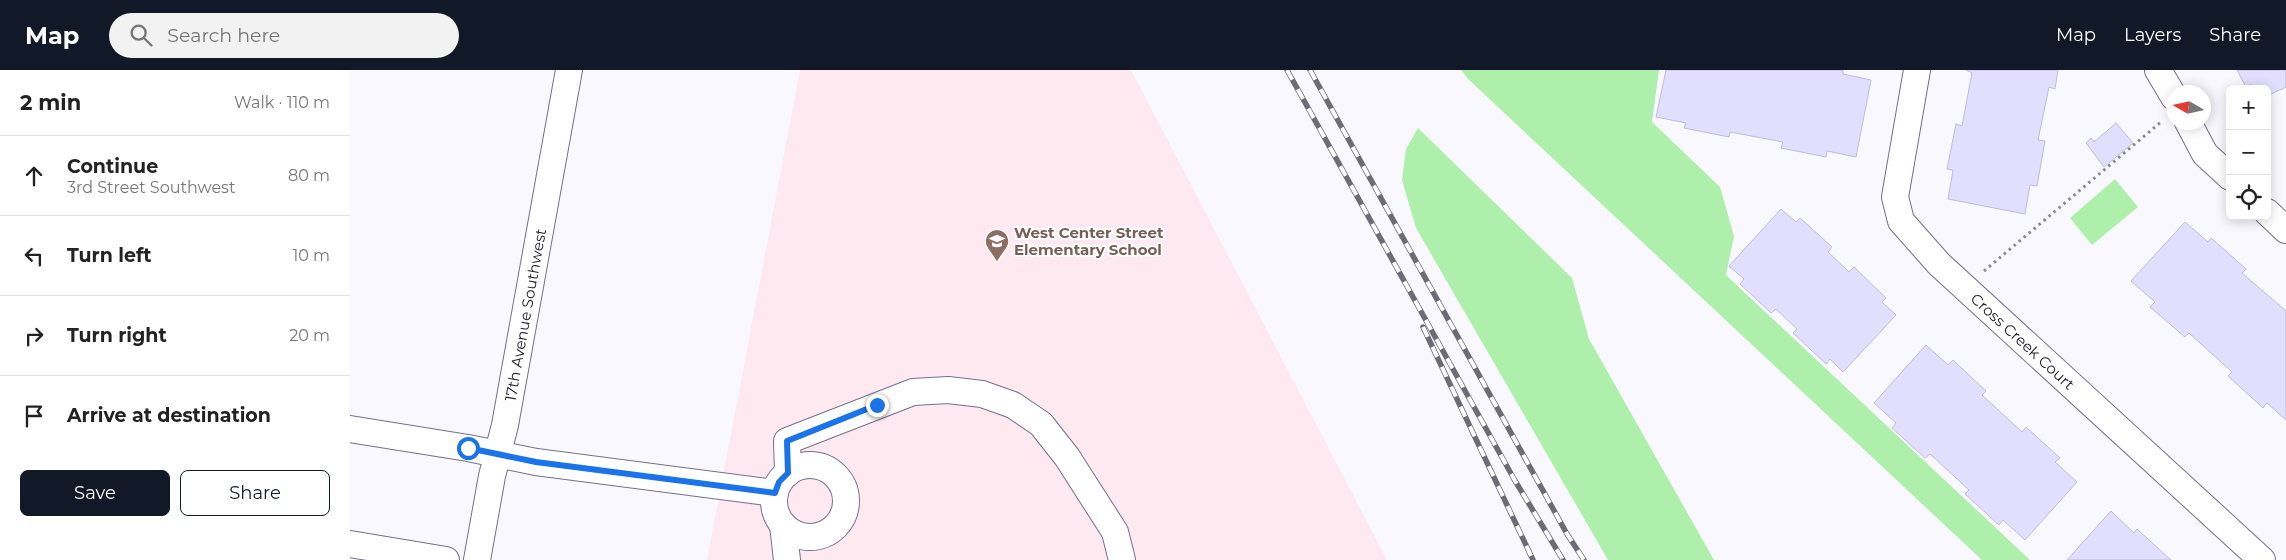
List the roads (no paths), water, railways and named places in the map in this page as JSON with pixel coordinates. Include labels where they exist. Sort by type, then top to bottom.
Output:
[{"type":"street","name":"17th Avenue Southwest","points":[[477,560],[505,425],[569,70]]},
{"type":"street","name":"Cross Creek Court","points":[[1917,70],[1895,197],[1901,221],[1939,264],[2262,560]]},
{"type":"street","points":[[2158,70],[2166,89]]},
{"type":"street","points":[[2188,130],[2205,154],[2228,175]]},
{"type":"street","points":[[2271,216],[2286,230]]},
{"type":"street","points":[[787,560],[783,525],[774,504],[781,483],[787,441],[826,424],[913,392],[948,390],[982,394],[1013,405],[1041,424],[1066,457],[1116,532],[1122,560]]},
{"type":"street","points":[[350,428],[536,462],[781,483],[798,467],[810,465],[822,467],[832,473],[840,482],[845,494],[845,506],[835,527],[820,535],[803,537],[792,533],[783,525]]},
{"type":"street","points":[[350,544],[446,560]]},
{"type":"railway","points":[[1287,70],[1514,479],[1563,560]]},
{"type":"railway","points":[[1310,70],[1567,534],[1584,560]]},
{"type":"railway","points":[[1423,327],[1533,560]]},
{"type":"place","name":"West Center Street Elementary School","points":[[997,262]]}]
